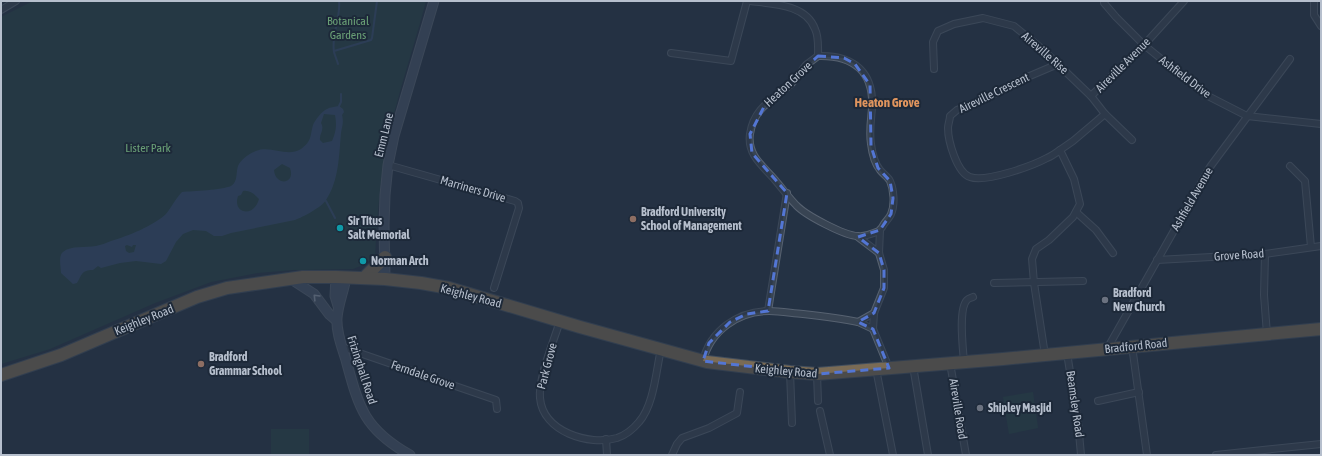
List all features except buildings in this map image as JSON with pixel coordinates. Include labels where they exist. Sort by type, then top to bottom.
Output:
[{"type":"highway","points":[[366,277],[385,257]]},
{"type":"highway","name":"Keighley Road","points":[[1,375],[61,355],[197,297],[227,288],[291,279],[341,277],[366,277],[421,283],[449,288],[703,361],[817,374],[950,363]]},
{"type":"highway","name":"Bradford Road","points":[[950,363],[1321,329]]},
{"type":"street","points":[[1,10],[16,1]]},
{"type":"street","name":"Emm Lane","points":[[385,279],[385,195],[388,165],[394,136],[434,1]]},
{"type":"street","points":[[670,53],[731,61],[747,1]]},
{"type":"street","name":"Heaton Grove","points":[[750,1],[786,6],[801,12],[809,19],[815,28],[818,56]]},
{"type":"street","name":"Ashfield Drive","points":[[1104,1],[1116,17],[1144,45],[1206,95],[1247,116],[1321,124]]},
{"type":"street","name":"Aireville Avenue","points":[[1132,140],[1105,114],[1091,96],[1144,45],[1184,1]]},
{"type":"street","points":[[1314,1],[1314,15],[1321,26]]},
{"type":"street","name":"Aireville Rise","points":[[934,69],[933,42],[938,31],[954,24],[983,18],[1014,26],[1041,48],[1091,96]]},
{"type":"street","name":"Heaton Grove","points":[[879,253],[858,236],[836,229],[816,219],[797,206],[752,153],[750,134],[758,114],[766,103],[797,78],[806,65],[818,56],[844,58],[855,64],[863,72],[870,84],[872,107],[870,128],[871,146],[878,168],[890,182],[893,198],[891,214],[880,230]]},
{"type":"street","name":"Ashfield Avenue","points":[[1107,349],[1210,166],[1290,59]]},
{"type":"street","name":"Aireville Crescent","points":[[1058,64],[1018,81],[991,96],[957,110],[950,116],[948,128],[953,152],[961,169],[968,177],[981,179],[999,176],[1048,158],[1060,150]]},
{"type":"street","points":[[1045,355],[1034,283],[1032,258],[1036,249],[1061,230],[1074,217],[1080,204],[1074,179],[1060,150],[1072,142],[1105,114]]},
{"type":"street","name":"Marriners Drive","points":[[388,165],[518,203],[519,208],[494,288]]},
{"type":"street","points":[[1290,166],[1305,181],[1311,247]]},
{"type":"street","points":[[768,311],[787,193]]},
{"type":"street","points":[[1076,212],[1096,230],[1113,253]]},
{"type":"street","points":[[858,236],[880,230],[879,253],[884,270],[884,288],[874,313],[873,329],[889,368]]},
{"type":"street","name":"Grove Road","points":[[1157,260],[1265,254],[1321,246]]},
{"type":"street","points":[[1265,254],[1264,294],[1267,334]]},
{"type":"street","name":"Frizinghall Road","points":[[341,277],[345,288],[338,306],[336,320],[338,335],[353,386],[365,416],[384,438],[410,455]]},
{"type":"street","points":[[291,279],[314,294],[336,320]]},
{"type":"street","points":[[994,283],[1083,281]]},
{"type":"street","points":[[964,362],[962,336],[964,307],[967,300],[973,297]]},
{"type":"street","points":[[703,361],[705,351],[709,343],[718,332],[730,322],[747,314],[768,311],[836,318],[858,322],[873,329]]},
{"type":"street","points":[[858,322],[874,313]]},
{"type":"street","name":"Park Grove","points":[[560,321],[540,385],[540,398],[542,408],[550,420],[560,429],[580,437],[590,439],[618,438],[626,434],[641,420],[650,400],[661,349]]},
{"type":"street","points":[[1132,346],[1147,455]]},
{"type":"street","name":"Ferndale Grove","points":[[342,347],[496,400],[497,409]]},
{"type":"street","name":"Beamsley Road","points":[[1067,353],[1078,422],[1081,455]]},
{"type":"street","name":"Aireville Road","points":[[950,363],[966,455]]},
{"type":"street","points":[[913,366],[928,455]]},
{"type":"street","points":[[876,369],[893,455]]},
{"type":"street","points":[[790,372],[792,423]]},
{"type":"street","points":[[817,374],[818,402]]},
{"type":"street","points":[[672,455],[677,444],[682,438],[709,428],[738,413],[740,392]]},
{"type":"street","points":[[1098,401],[1139,392]]},
{"type":"street","points":[[820,411],[830,455]]},
{"type":"street","points":[[606,439],[607,455]]},
{"type":"street","points":[[1216,455],[1251,454],[1321,444]]},
{"type":"highlighted area","points":[[818,56],[844,58],[855,64],[870,85],[871,146],[878,168],[890,181],[893,198],[891,214],[880,230],[858,237],[879,253],[884,270],[884,288],[874,313],[858,322],[873,329],[889,368],[817,374],[703,361],[709,343],[730,322],[747,314],[768,311],[787,193],[752,153],[750,134],[766,103]]},
{"type":"green space","name":"Lister Park","points":[[33,1],[426,1],[399,94],[390,132],[380,190],[375,257],[363,265],[353,269],[293,270],[257,273],[211,282],[155,303],[50,349],[1,364],[1,17]]},
{"type":"green space","points":[[1033,392],[1038,428],[1009,434],[1003,397]]},
{"type":"green space","points":[[271,429],[309,429],[309,455],[271,455]]},
{"type":"water","points":[[339,106],[344,112],[342,115],[343,122],[339,159],[334,185],[324,203],[312,212],[295,220],[222,236],[214,236],[206,231],[193,230],[183,234],[176,242],[166,261],[161,264],[136,261],[101,268],[98,266],[93,270],[84,272],[77,283],[73,284],[61,273],[61,254],[66,250],[70,248],[100,245],[140,230],[166,214],[182,192],[231,186],[236,179],[239,164],[251,153],[267,149],[290,152],[301,149],[309,141],[313,125],[319,116],[328,108]],"holes":[[[324,114],[335,115],[336,128],[332,141],[323,143],[320,140],[322,130],[321,123]],[[282,164],[290,168],[290,178],[288,180],[281,181],[275,175],[274,170]],[[243,191],[248,191],[259,199],[253,209],[244,211],[238,207],[237,202],[238,196],[241,195]],[[127,245],[132,247],[133,245],[136,245],[134,252],[129,253],[126,251],[125,246]]]},
{"type":"waterway","points":[[338,64],[333,46],[339,14],[339,1]]},
{"type":"waterway","points":[[334,51],[371,40],[377,1]]},
{"type":"waterway","points":[[339,106],[341,102],[341,94]]},
{"type":"waterway","points":[[326,201],[335,218]]},
{"type":"place","name":"Bradford University School of Management","points":[[633,219]]},
{"type":"place","name":"Sir Titus Salt Memorial","points":[[340,228]]},
{"type":"place","name":"Norman Arch","points":[[363,261]]},
{"type":"place","name":"Bradford New Church","points":[[1105,300]]},
{"type":"place","name":"Bradford Grammar School","points":[[201,364]]},
{"type":"place","name":"Shipley Masjid","points":[[980,408]]},
{"type":"district","name":"Heaton Grove","points":[[887,102]]},
{"type":"park label","name":"Botanical Gardens","points":[[348,28]]}]
